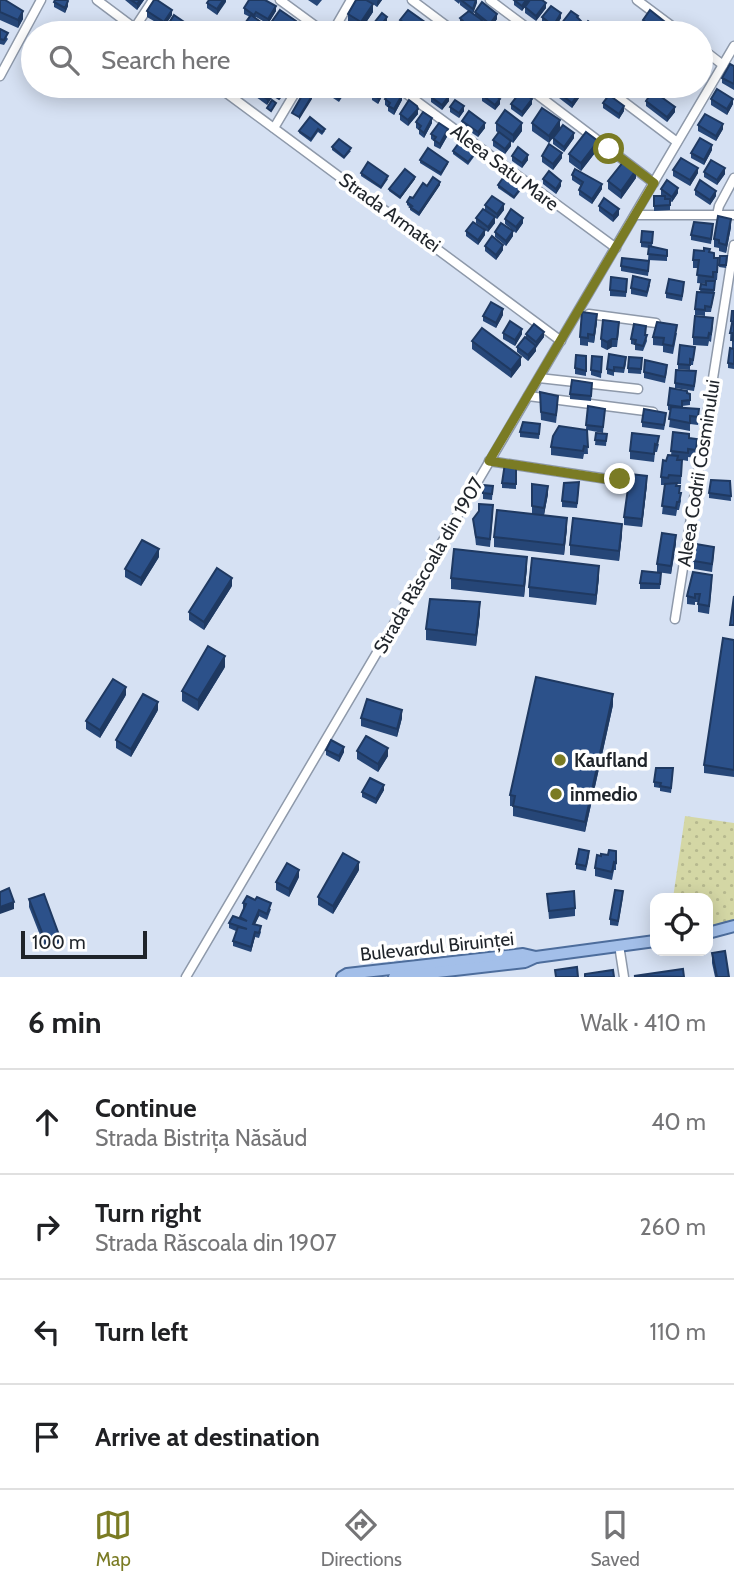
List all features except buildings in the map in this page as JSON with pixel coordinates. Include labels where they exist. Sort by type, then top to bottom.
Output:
[{"type":"main road","points":[[713,932],[734,926]]},
{"type":"main road","points":[[713,934],[734,932]]},
{"type":"main road","name":"Bulevardul Biruinței","points":[[394,977],[525,962],[536,957],[650,941]]},
{"type":"main road","name":"Bulevardul Biruinței","points":[[342,977],[347,974],[478,958],[523,954],[536,957]]},
{"type":"street","points":[[30,21],[41,0]]},
{"type":"street","points":[[96,0],[124,21]]},
{"type":"street","points":[[143,21],[153,0]]},
{"type":"street","points":[[280,0],[309,21]]},
{"type":"street","points":[[339,21],[351,0]]},
{"type":"street","points":[[412,0],[440,21]]},
{"type":"street","points":[[490,0],[518,21]]},
{"type":"street","points":[[636,0],[665,21]]},
{"type":"street","points":[[0,76],[21,37]]},
{"type":"street","name":"Strada Răscoala din 1907","points":[[713,86],[728,62],[734,46]]},
{"type":"street","name":"Strada Armatei","points":[[233,98],[561,341]]},
{"type":"street","points":[[274,128],[292,98]]},
{"type":"street","name":"Aleea Satu Mare","points":[[412,98],[615,248]]},
{"type":"street","points":[[542,98],[654,183]]},
{"type":"street","points":[[619,98],[677,142]]},
{"type":"street","name":"Strada Răscoala din 1907","points":[[186,977],[705,98]]},
{"type":"street","points":[[717,215],[734,178]]},
{"type":"street","points":[[635,215],[734,215]]},
{"type":"street","name":"Aleea Codrii Cosminului","points":[[675,619],[734,245]]},
{"type":"street","points":[[578,312],[656,323]]},
{"type":"street","points":[[539,378],[638,389]]},
{"type":"street","points":[[528,396],[664,414]]},
{"type":"street","points":[[489,461],[606,479],[618,480],[623,476]]},
{"type":"street","points":[[619,945],[624,977]]},
{"type":"green space","points":[[685,816],[734,823],[734,926],[713,932],[713,893],[674,893]]},
{"type":"place","name":"Kaufland","points":[[560,760]]},
{"type":"place","name":"inmedio","points":[[556,794]]},
{"type":"route","points":[[609,149],[654,183],[489,461],[620,479]]}]
